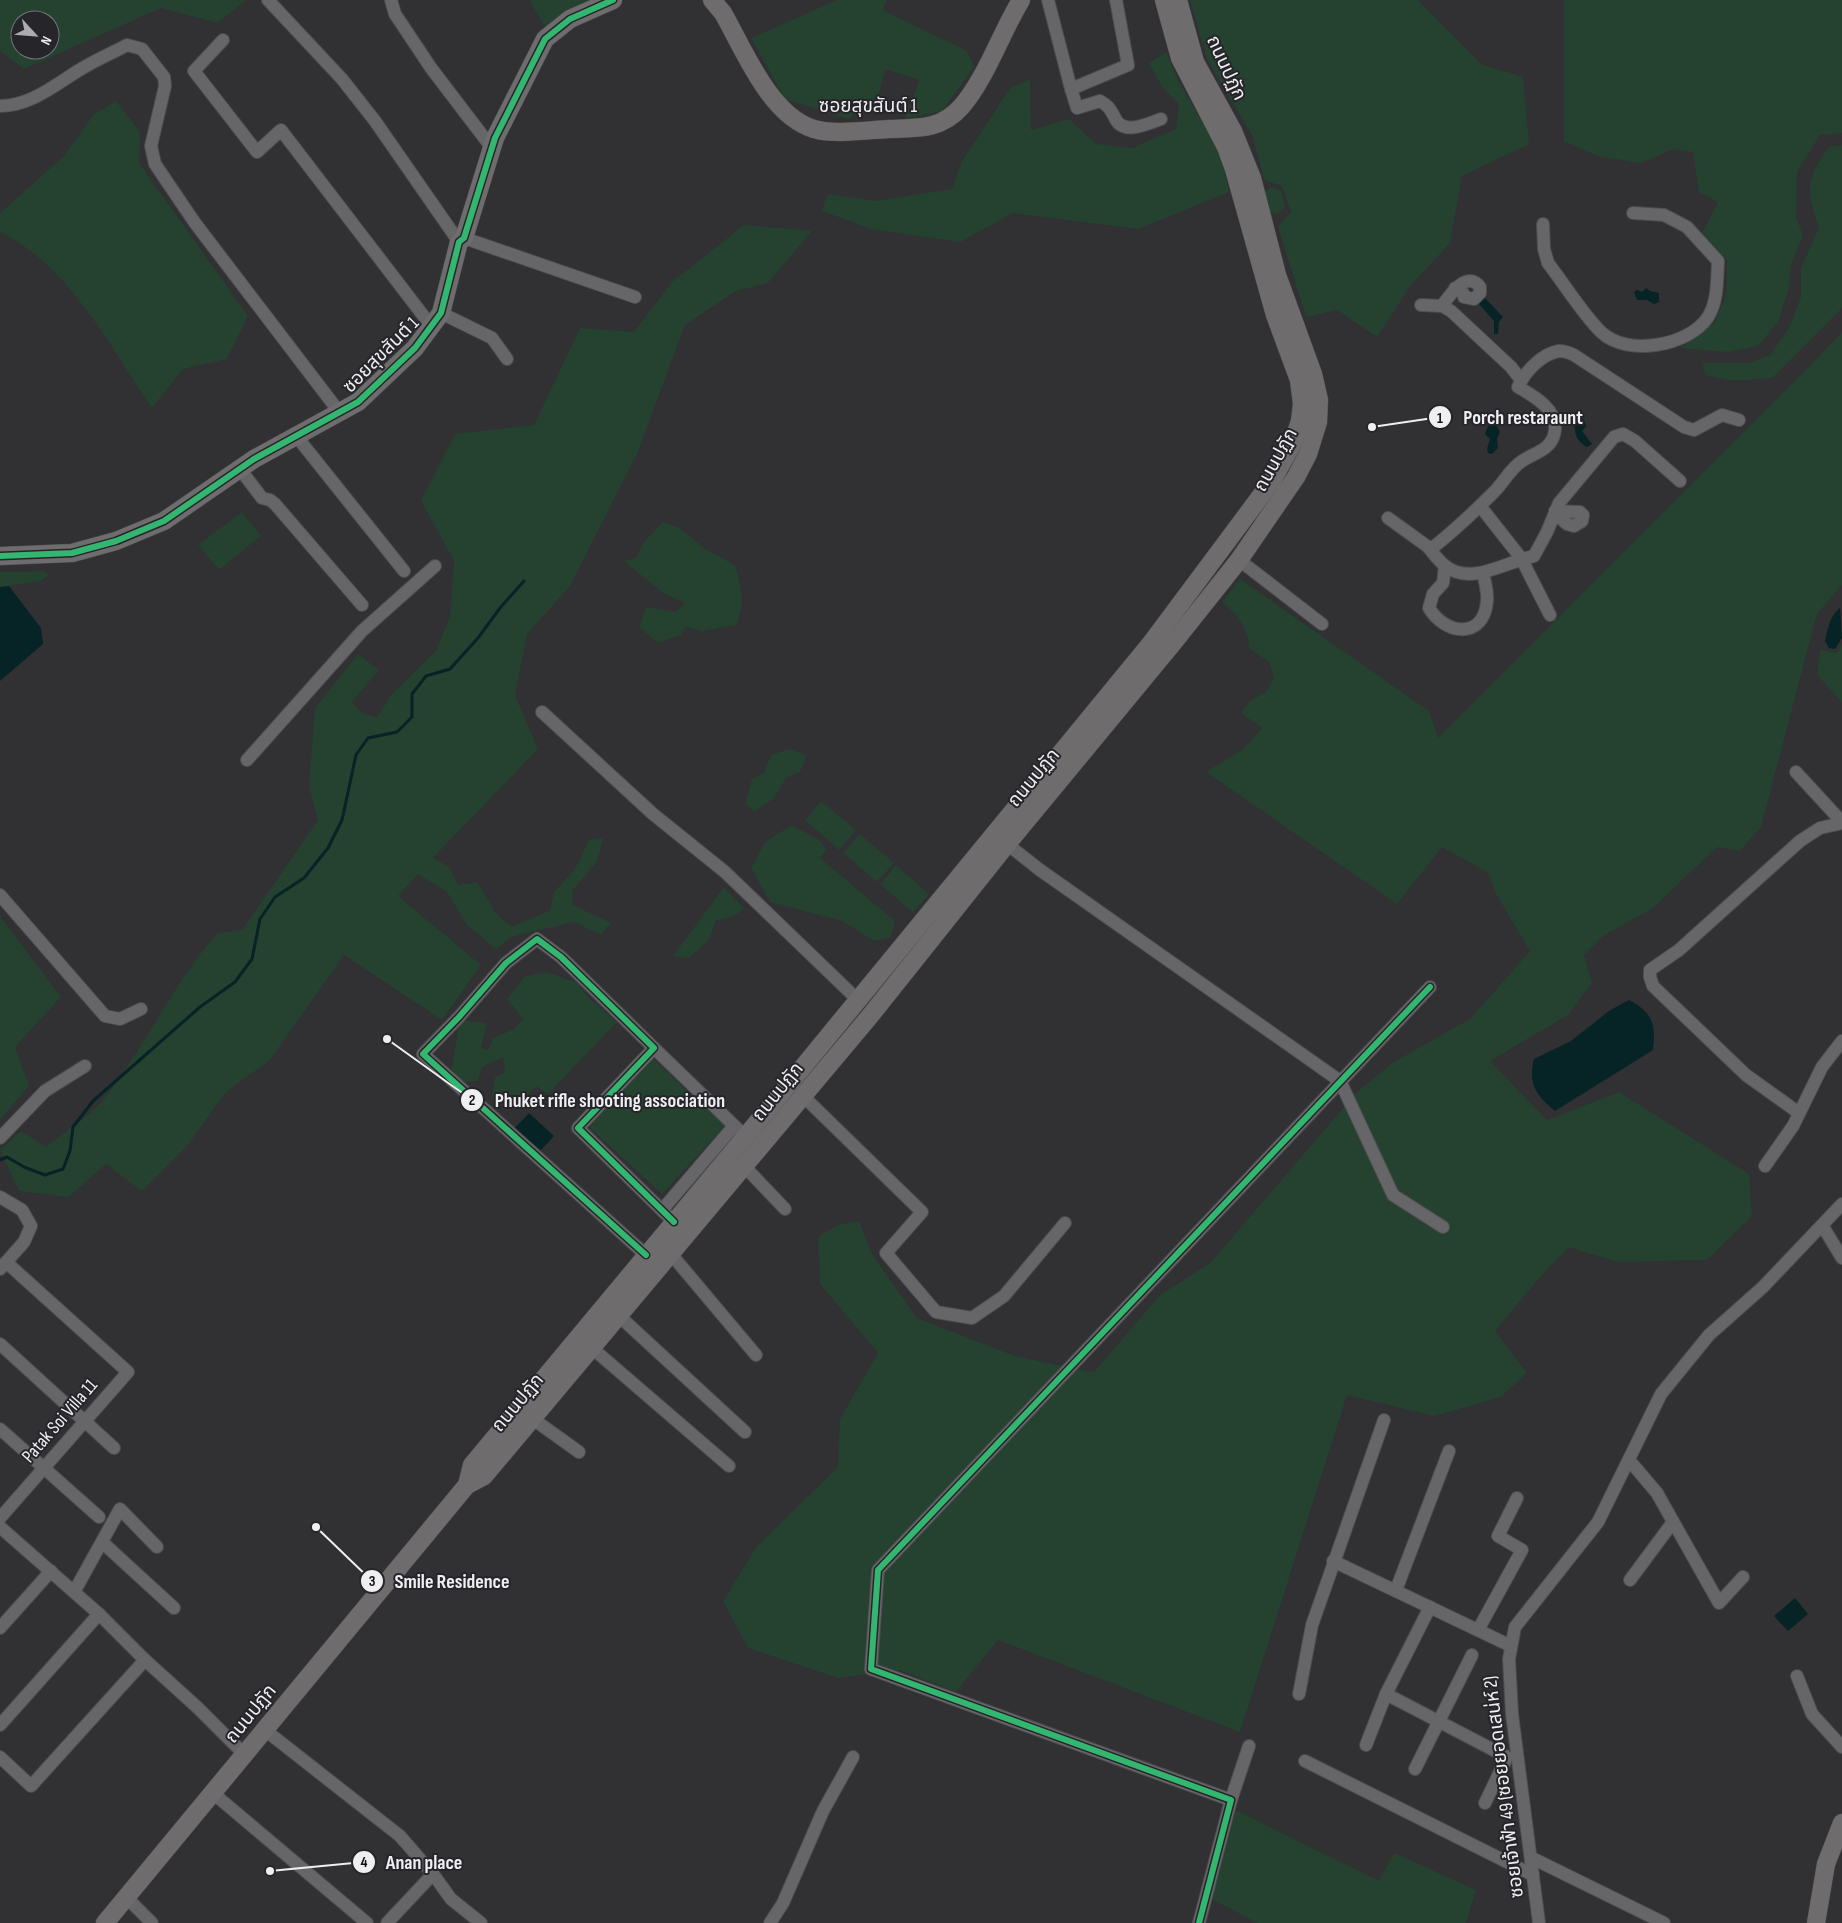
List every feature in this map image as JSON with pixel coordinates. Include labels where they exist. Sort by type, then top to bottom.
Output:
[{"type":"main road","name":"ซอยสุขสันต์ 1","points":[[0,556],[72,553],[116,541],[164,521],[240,469],[340,414],[358,402],[415,348],[436,320],[492,148],[541,47],[551,32],[570,19],[613,0]]},
{"type":"main road","name":"ซอยสุขสันต์ 1","points":[[712,0],[723,12],[775,102],[792,119],[814,130],[838,131],[924,128],[944,123],[962,106],[977,84],[1004,28],[1021,0]]},
{"type":"main road","name":"ถนนปฏัก","points":[[105,1923],[214,1794],[467,1485],[484,1476],[870,1016],[1007,844],[1021,814],[1211,566],[1272,481],[1292,446],[1300,421],[1302,404],[1299,380],[1275,315],[1234,169],[1226,148],[1180,58],[1164,0]]},
{"type":"main road","name":"ถนนปฏัก","points":[[467,1485],[472,1465],[646,1255],[668,1216],[740,1131],[1021,814],[1239,560],[1296,477],[1308,454],[1318,422],[1319,400],[1313,374],[1277,275],[1252,178],[1233,131],[1195,62],[1178,0]]},
{"type":"main road","points":[[1300,421],[1318,422]]},
{"type":"main road","points":[[1816,1923],[1826,1864],[1841,1827]]},
{"type":"street","points":[[268,0],[342,79],[375,121],[461,240],[635,296]]},
{"type":"street","points":[[391,0],[395,14],[431,68],[492,148]]},
{"type":"street","points":[[1048,0],[1077,108],[1100,101],[1110,107],[1116,121],[1121,126],[1130,129],[1161,119]]},
{"type":"street","points":[[1071,89],[1128,65],[1116,0]]},
{"type":"street","points":[[223,40],[194,71],[258,152],[281,130],[436,320],[492,338],[507,359]]},
{"type":"street","points":[[0,106],[18,104],[33,98],[82,69],[127,46],[142,49],[158,67],[165,80],[151,146],[155,164],[194,223],[340,414]]},
{"type":"street","points":[[1543,224],[1544,249],[1548,263],[1602,334],[1627,345],[1662,346],[1686,336],[1708,318],[1716,293],[1718,261],[1687,227],[1664,215],[1633,213]]},
{"type":"street","points":[[1442,306],[1455,288]]},
{"type":"street","points":[[1421,305],[1442,306],[1451,310],[1472,328],[1521,380]]},
{"type":"street","points":[[1428,547],[1431,549],[1452,533],[1522,461],[1542,451],[1554,436],[1555,424],[1550,413],[1535,396],[1518,387],[1521,380],[1544,357],[1560,351],[1574,355],[1684,427],[1694,430],[1722,415],[1739,420]]},
{"type":"street","points":[[1388,518],[1428,547],[1445,566],[1462,574],[1483,573],[1521,558],[1534,556],[1559,503],[1614,438],[1623,434],[1635,441],[1680,481]]},
{"type":"street","points":[[297,437],[404,571]]},
{"type":"street","points":[[240,469],[262,498],[275,504],[362,604]]},
{"type":"street","points":[[1480,506],[1521,558],[1550,615]]},
{"type":"street","points":[[1239,560],[1322,624]]},
{"type":"street","points":[[247,760],[362,631],[435,566]]},
{"type":"street","points":[[1445,566],[1443,583],[1433,594],[1429,608],[1436,619],[1450,629],[1465,630],[1477,623],[1485,610],[1488,600],[1483,573]]},
{"type":"street","points":[[542,712],[653,814],[725,872],[858,1000]]},
{"type":"street","points":[[1796,772],[1842,823],[1820,828],[1800,841],[1679,950],[1650,970],[1650,977],[1653,986],[1746,1075],[1799,1113]]},
{"type":"street","points":[[1007,844],[1040,870],[1340,1081],[1393,1195],[1443,1227]]},
{"type":"street","points":[[0,895],[105,1016],[120,1019],[141,1009]]},
{"type":"street","points":[[646,1255],[422,1054],[459,1017],[506,963],[537,939],[561,958],[740,1131]]},
{"type":"street","points":[[1231,1800],[871,1669],[878,1570],[1430,987]]},
{"type":"street","points":[[1765,1166],[1781,1146],[1822,1068],[1842,1041]]},
{"type":"street","points":[[654,1048],[578,1128],[668,1216]]},
{"type":"street","points":[[0,1138],[45,1091],[85,1066]]},
{"type":"street","points":[[802,1096],[922,1212],[886,1253],[936,1312],[972,1318],[1004,1296],[1065,1223]]},
{"type":"street","points":[[744,1166],[785,1209]]},
{"type":"street","points":[[0,1197],[22,1210],[31,1226],[24,1242],[3,1266]]},
{"type":"street","name":"ซอยเจ้าฟ้า 49 (ซอยยอดเสน่ห์ 2)","points":[[1539,1923],[1512,1714],[1509,1659],[1515,1627],[1598,1522],[1661,1394],[1709,1334],[1764,1287],[1842,1204]]},
{"type":"street","points":[[1822,1225],[1842,1258]]},
{"type":"street","points":[[670,1254],[756,1355]]},
{"type":"street","name":"Patak Soi Villa 11","points":[[0,1526],[44,1468],[128,1372],[3,1266]]},
{"type":"street","points":[[618,1314],[745,1432]]},
{"type":"street","points":[[0,1344],[114,1448]]},
{"type":"street","points":[[592,1348],[729,1466]]},
{"type":"street","points":[[533,1418],[579,1452]]},
{"type":"street","points":[[1299,1694],[1312,1625],[1384,1420]]},
{"type":"street","points":[[0,1429],[99,1516]]},
{"type":"street","points":[[1396,1590],[1449,1451]]},
{"type":"street","points":[[1629,1460],[1657,1493],[1719,1603],[1743,1577]]},
{"type":"street","points":[[1478,1630],[1522,1550],[1498,1536],[1517,1498]]},
{"type":"street","points":[[74,1592],[120,1510],[157,1546]]},
{"type":"street","points":[[1630,1580],[1673,1522]]},
{"type":"street","points":[[0,1526],[99,1614],[145,1660],[198,1708],[244,1755]]},
{"type":"street","points":[[102,1542],[174,1608]]},
{"type":"street","points":[[1334,1561],[1511,1646]]},
{"type":"street","points":[[0,1628],[50,1571]]},
{"type":"street","points":[[1366,1745],[1386,1694],[1430,1606]]},
{"type":"street","points":[[0,1725],[99,1614]]},
{"type":"street","points":[[1415,1769],[1472,1655]]},
{"type":"street","points":[[0,1757],[31,1786],[145,1660]]},
{"type":"street","points":[[1797,1676],[1812,1714],[1842,1747]]},
{"type":"street","points":[[1386,1694],[1507,1757],[1485,1803]]},
{"type":"street","points":[[265,1730],[400,1836],[451,1898],[481,1923]]},
{"type":"street","points":[[1199,1923],[1231,1800],[1249,1746]]},
{"type":"street","points":[[770,1923],[783,1903],[823,1811],[853,1757]]},
{"type":"street","points":[[1305,1761],[1533,1875]]},
{"type":"street","points":[[214,1794],[367,1923]]},
{"type":"street","points":[[1532,1858],[1664,1923]]},
{"type":"street","points":[[387,1923],[433,1874]]},
{"type":"street","points":[[127,1898],[152,1923]]},
{"type":"green space","points":[[0,0],[246,0],[218,23],[161,8],[60,53],[60,10],[10,10],[10,58],[0,51]]},
{"type":"green space","points":[[529,0],[595,0],[546,28]]},
{"type":"green space","points":[[837,0],[887,0],[883,10],[967,51],[974,67],[942,111],[905,119],[919,80],[885,69],[878,97],[848,119],[785,99],[751,38]]},
{"type":"green space","points":[[1190,0],[1418,0],[1481,64],[1523,77],[1529,144],[1462,176],[1450,243],[1411,285],[1377,337],[1337,310],[1306,317],[1278,227],[1291,212],[1282,186],[1264,180],[1253,137],[1207,59]]},
{"type":"green space","points":[[1564,0],[1842,0],[1842,133],[1820,135],[1797,172],[1796,217],[1803,235],[1792,262],[1788,291],[1778,322],[1758,346],[1729,352],[1680,348],[1715,322],[1726,295],[1727,260],[1702,233],[1718,202],[1699,192],[1693,152],[1674,149],[1641,163],[1597,156],[1564,141]]},
{"type":"green space","points":[[1166,52],[1179,82],[1221,154],[1229,192],[1138,229],[1013,213],[960,242],[871,229],[822,211],[827,194],[876,201],[952,189],[962,161],[1011,87],[1030,79],[1031,130],[1069,119],[1096,144],[1132,148],[1176,129],[1179,104],[1162,87],[1149,63]]},
{"type":"green space","points":[[12,60],[44,60],[24,69]]},
{"type":"green space","points":[[116,101],[140,132],[139,163],[248,316],[227,359],[183,369],[152,408],[104,334],[67,286],[47,265],[25,247],[0,232],[0,213],[64,156],[94,114]]},
{"type":"green space","points":[[1842,145],[1842,308],[1772,378],[1733,381],[1705,375],[1703,363],[1750,363],[1770,355],[1789,328],[1801,297],[1801,268],[1819,227],[1811,204],[1810,185],[1812,176],[1829,147]]},
{"type":"green space","points":[[1271,187],[1281,191],[1285,207],[1277,215],[1268,211],[1263,193]]},
{"type":"green space","points":[[744,225],[812,231],[768,283],[736,291],[685,325],[637,454],[570,586],[527,634],[515,695],[538,749],[433,858],[449,867],[458,885],[477,882],[496,913],[511,927],[550,910],[554,892],[575,869],[589,840],[603,838],[597,862],[572,891],[573,905],[611,923],[601,935],[574,922],[511,937],[496,949],[467,925],[447,892],[418,874],[398,896],[481,965],[442,1020],[344,955],[270,1060],[225,1093],[188,1145],[142,1191],[106,1164],[69,1197],[19,1191],[0,1150],[21,1131],[46,1147],[97,1107],[132,1060],[172,995],[201,953],[217,934],[242,930],[318,820],[309,786],[315,708],[358,654],[379,670],[352,702],[363,714],[377,717],[392,694],[436,651],[450,616],[454,561],[421,501],[455,434],[534,425],[580,328],[634,332],[672,282]]},
{"type":"green space","points":[[1842,333],[1842,585],[1817,614],[1761,827],[1740,851],[1717,847],[1652,909],[1604,935],[1584,955],[1592,983],[1568,1015],[1490,1061],[1547,1120],[1619,1092],[1749,1174],[1752,1216],[1707,1260],[1616,1262],[1569,1247],[1542,1275],[1495,1331],[1527,1373],[1501,1397],[1434,1416],[1347,1395],[1240,1732],[998,1640],[956,1692],[900,1670],[838,1678],[748,1648],[723,1601],[757,1546],[838,1467],[840,1419],[878,1353],[820,1284],[818,1237],[837,1225],[859,1221],[872,1254],[917,1318],[1015,1356],[1094,1372],[1159,1296],[1211,1262],[1356,1093],[1392,1063],[1470,1019],[1530,951],[1496,894],[1488,873],[1442,847],[1397,904],[1206,772],[1243,749],[1262,728],[1241,713],[1250,701],[1266,692],[1274,678],[1269,662],[1249,648],[1247,634],[1241,622],[1222,602],[1240,579],[1429,711],[1438,738]]},
{"type":"green space","points":[[242,512],[261,536],[219,570],[198,545]]},
{"type":"green space","points":[[663,522],[680,528],[705,549],[735,565],[741,588],[742,602],[736,625],[703,631],[685,627],[681,635],[658,643],[639,627],[646,607],[675,612],[685,603],[663,593],[624,561],[636,558],[644,542]]},
{"type":"green space","points":[[46,571],[48,576],[40,581],[0,587],[0,572]]},
{"type":"green space","points":[[1842,644],[1842,702],[1817,675],[1820,650],[1837,653]]},
{"type":"green space","points":[[789,749],[807,755],[800,772],[786,778],[774,798],[754,812],[745,803],[752,779],[764,773],[771,755]]},
{"type":"green space","points":[[821,801],[856,830],[839,850],[805,820]]},
{"type":"green space","points":[[792,825],[821,841],[826,850],[820,858],[895,921],[891,937],[874,941],[842,921],[770,902],[751,868],[765,842]]},
{"type":"green space","points":[[860,834],[894,863],[877,882],[843,853]]},
{"type":"green space","points":[[896,865],[929,894],[913,913],[880,884]]},
{"type":"green space","points":[[724,887],[744,909],[732,917],[716,920],[709,940],[689,958],[673,956]]},
{"type":"green space","points":[[0,916],[61,997],[15,1047],[29,1086],[0,1120]]},
{"type":"green space","points":[[547,972],[576,982],[589,998],[617,1022],[548,1094],[536,1086],[523,1100],[502,1106],[492,1097],[495,1077],[505,1072],[503,1057],[482,1067],[478,1081],[462,1082],[451,1073],[460,1020],[487,1023],[481,1048],[488,1050],[493,1038],[514,1029],[523,1019],[507,999],[525,976]]},
{"type":"green space","points":[[652,1058],[725,1126],[662,1194],[589,1127]]},
{"type":"green space","points":[[1236,1810],[1379,1881],[1394,1853],[1476,1890],[1466,1923],[1257,1923],[1212,1899]]},
{"type":"water","points":[[1646,288],[1659,293],[1659,302],[1654,304],[1647,300],[1637,300],[1634,292],[1637,290],[1642,292]]},
{"type":"water","points":[[1484,297],[1503,317],[1499,322],[1498,334],[1494,334],[1494,321],[1478,303]]},
{"type":"water","points":[[1579,417],[1584,420],[1586,426],[1582,431],[1592,444],[1587,447],[1580,442],[1576,435],[1575,419]]},
{"type":"water","points":[[1492,424],[1497,426],[1500,432],[1497,439],[1498,448],[1492,454],[1488,453],[1487,449],[1490,439],[1485,434],[1488,426]]},
{"type":"water","points":[[9,586],[41,628],[43,644],[0,681],[0,587]]},
{"type":"water","points":[[1840,608],[1842,638],[1835,649],[1829,648],[1825,641],[1828,627],[1834,614]]},
{"type":"water","points":[[1629,1000],[1643,1010],[1651,1020],[1654,1033],[1653,1050],[1555,1111],[1542,1099],[1535,1088],[1532,1075],[1534,1059],[1571,1041],[1609,1011]]},
{"type":"water","points":[[529,1113],[554,1136],[540,1151],[515,1128]]},
{"type":"water","points":[[1795,1598],[1808,1614],[1788,1631],[1774,1616]]},
{"type":"waterway","points":[[0,1160],[7,1157],[24,1167],[45,1175],[63,1169],[70,1151],[73,1127],[93,1101],[200,1007],[235,982],[252,959],[260,919],[275,897],[304,878],[328,848],[342,820],[356,755],[368,738],[397,732],[412,717],[412,694],[426,676],[450,669],[524,581]]},
{"type":"cycle path","points":[[0,556],[72,553],[116,541],[164,521],[254,459],[358,402],[415,348],[441,313],[459,242],[464,238],[495,138],[545,39],[570,19],[613,0]]},
{"type":"cycle path","points":[[646,1255],[423,1054],[459,1017],[506,963],[537,939],[561,957],[654,1048],[578,1128],[674,1222]]},
{"type":"cycle path","points":[[1199,1923],[1231,1800],[871,1669],[878,1570],[1430,987]]},
{"type":"place","name":"Porch restaraunt","points":[[1372,427]]},
{"type":"place","name":"Phuket rifle shooting association","points":[[387,1039]]},
{"type":"place","name":"Smile Residence","points":[[316,1527]]},
{"type":"place","name":"Anan place","points":[[270,1871]]}]
